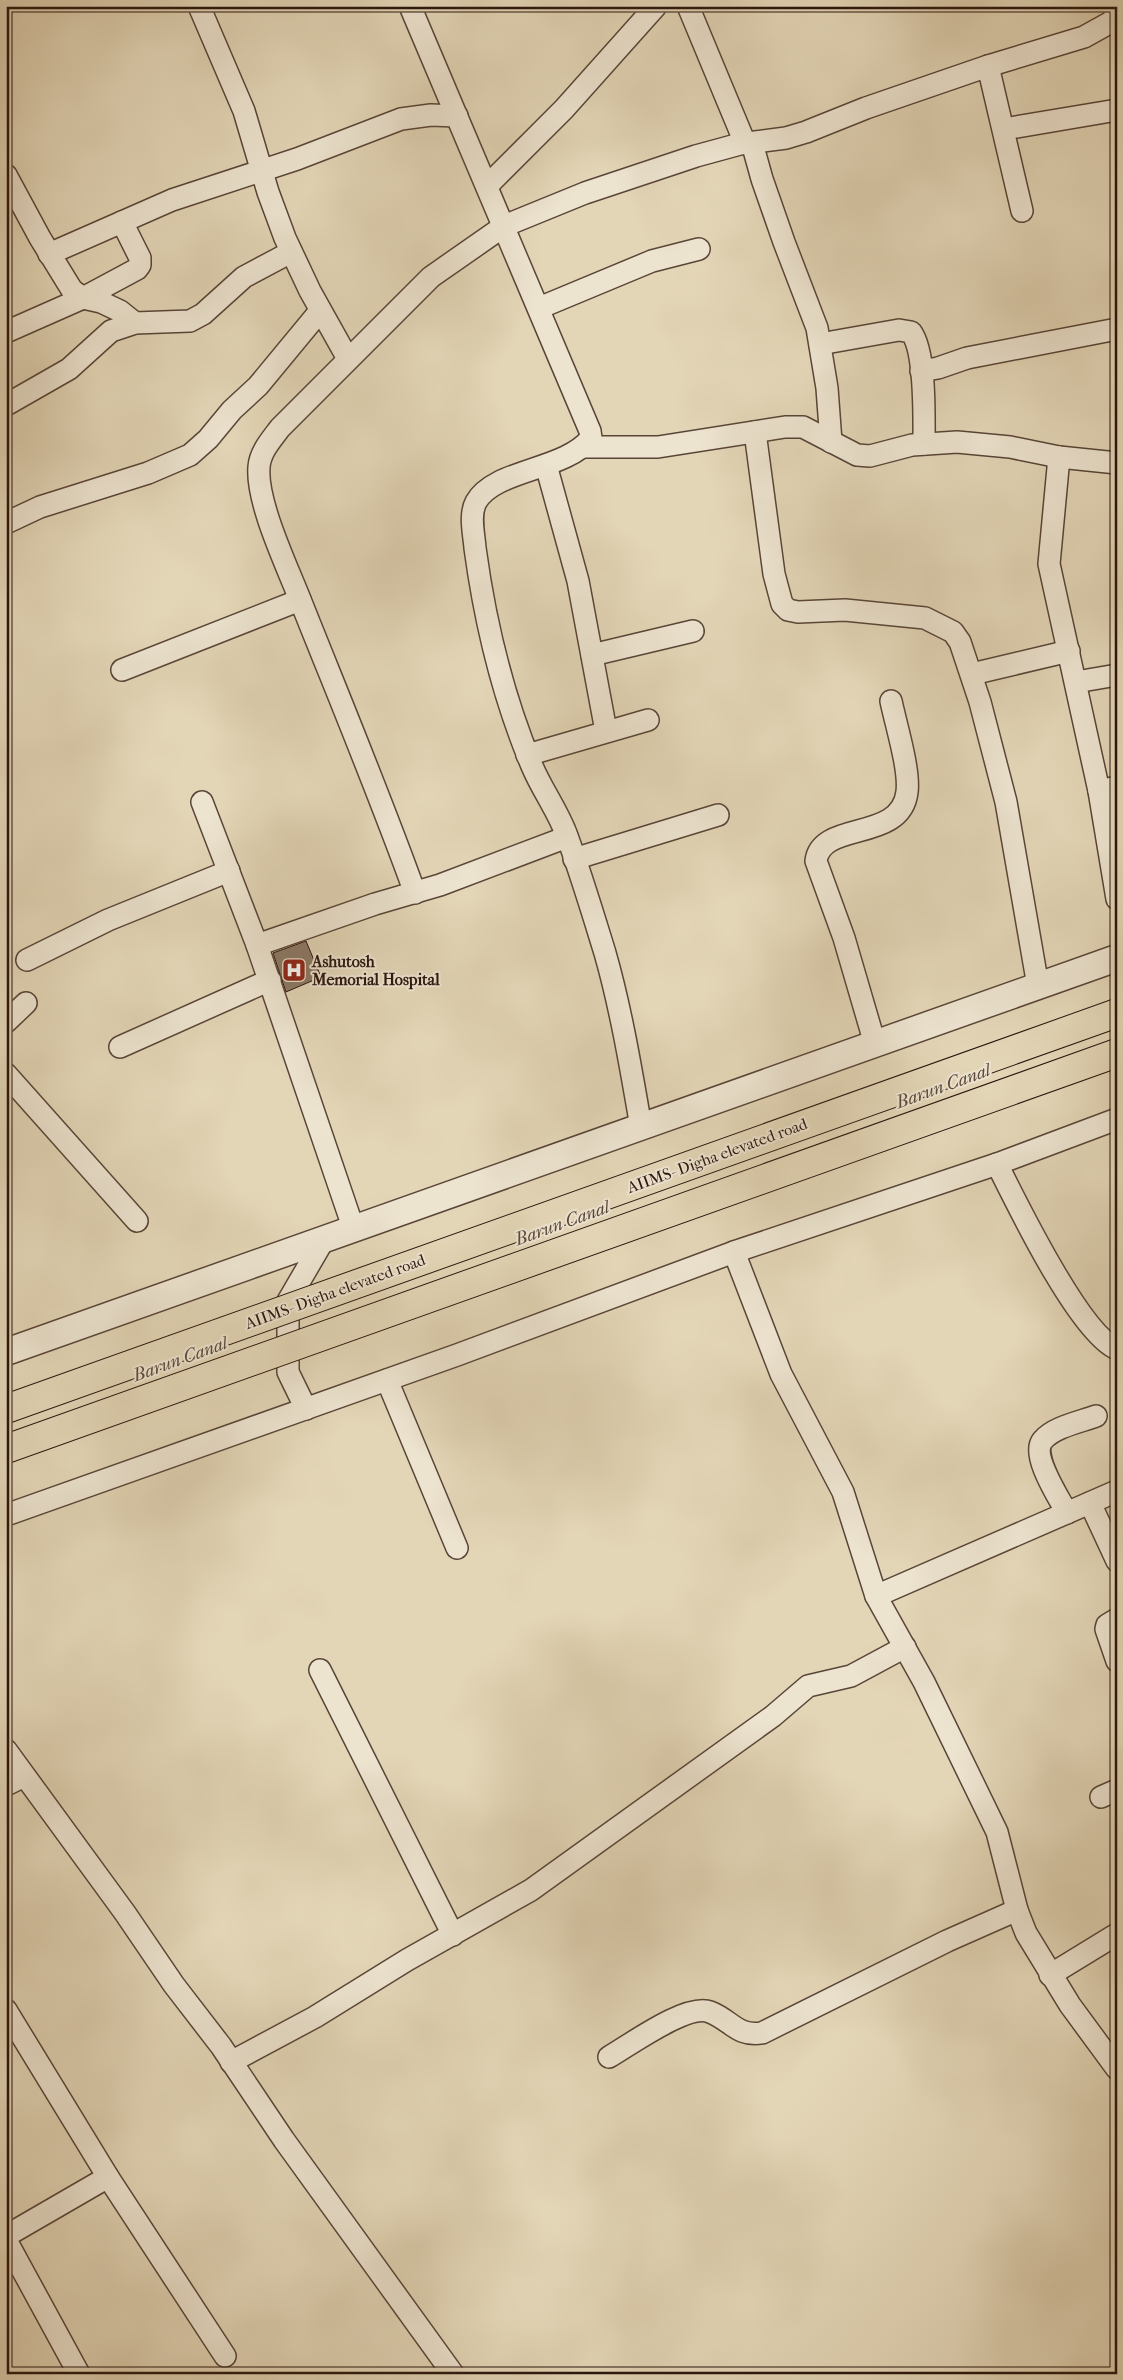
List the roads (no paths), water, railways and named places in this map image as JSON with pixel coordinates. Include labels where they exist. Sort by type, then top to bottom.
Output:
[{"type":"highway","name":"AIIMS- Digha elevated road","points":[[6,1410],[1117,1013]]},
{"type":"highway","points":[[6,1448],[1117,1052]]},
{"type":"street","points":[[199,6],[244,111],[275,211],[291,252],[320,311],[348,358]]},
{"type":"street","points":[[410,6],[590,431],[591,438],[584,447],[571,455],[495,484],[482,493],[475,503],[472,517],[479,582],[505,692],[527,755],[557,810],[605,953],[624,1032],[641,1127]]},
{"type":"street","points":[[487,186],[564,108],[656,6]]},
{"type":"street","points":[[688,6],[749,143],[784,242],[810,306],[820,344],[827,388],[832,442]]},
{"type":"street","points":[[415,892],[384,807],[300,600],[260,488],[259,467],[264,450],[280,428],[431,277],[504,226],[636,176],[696,156],[749,143],[786,138],[806,132],[866,108],[988,66],[1084,38],[1111,22],[1117,14]]},
{"type":"street","points":[[988,66],[1022,211]]},
{"type":"street","points":[[1004,129],[1117,110]]},
{"type":"street","points":[[49,254],[172,200],[263,170],[401,119],[431,115],[457,116]]},
{"type":"street","points":[[6,175],[49,254],[72,290],[84,298],[112,307],[135,323]]},
{"type":"street","points":[[6,332],[84,298],[125,277],[140,265],[140,258],[122,222]]},
{"type":"street","points":[[539,308],[652,261],[699,249]]},
{"type":"street","points":[[6,405],[69,368],[111,331],[135,323],[190,321],[203,314],[244,277],[291,252]]},
{"type":"street","points":[[6,523],[40,507],[148,473],[190,455],[208,439],[232,410],[258,386],[320,311]]},
{"type":"street","points":[[921,371],[938,368],[967,358],[1117,329]]},
{"type":"street","points":[[820,344],[906,330],[915,336],[921,371],[924,444]]},
{"type":"street","points":[[584,447],[658,447],[755,432],[802,427],[856,454],[870,456],[924,444],[981,443],[1059,457],[1117,463]]},
{"type":"street","points":[[755,432],[774,574],[782,604],[788,610],[798,612],[845,610],[925,618],[953,632],[960,642],[972,674],[1006,802],[1038,986]]},
{"type":"street","points":[[1059,457],[1049,564],[1054,594],[1076,682],[1108,789],[1117,899]]},
{"type":"street","points":[[546,465],[578,581],[606,731]]},
{"type":"street","points":[[122,670],[300,600]]},
{"type":"street","points":[[592,655],[692,631]]},
{"type":"street","points":[[972,674],[1069,651]]},
{"type":"street","points":[[1076,682],[1117,675]]},
{"type":"street","points":[[875,1044],[844,938],[816,860],[817,853],[832,839],[881,825],[892,818],[904,802],[907,792],[907,778],[891,701]]},
{"type":"street","points":[[527,755],[648,720]]},
{"type":"street","points":[[202,802],[270,980],[354,1230]]},
{"type":"street","points":[[574,859],[718,815]]},
{"type":"street","points":[[257,945],[487,868],[567,837]]},
{"type":"street","points":[[27,960],[108,920],[229,871]]},
{"type":"street","points":[[6,1352],[1117,958]]},
{"type":"street","points":[[120,1047],[270,980]]},
{"type":"street","points":[[6,1022],[26,1003]]},
{"type":"street","points":[[6,1074],[137,1221]]},
{"type":"street","points":[[6,1515],[387,1380],[734,1252],[997,1164],[1117,1120]]},
{"type":"street","points":[[997,1164],[1055,1275],[1095,1332],[1117,1349]]},
{"type":"street","points":[[306,1409],[288,1372],[288,1301],[323,1241]]},
{"type":"street","points":[[734,1252],[781,1374],[843,1492],[876,1596],[905,1647],[997,1832],[1017,1910],[1026,1933],[1050,1975],[1117,2069]]},
{"type":"street","points":[[387,1380],[457,1548]]},
{"type":"street","points":[[1066,1513],[1041,1461],[1038,1452],[1039,1445],[1048,1435],[1096,1416]]},
{"type":"street","points":[[876,1596],[1117,1491]]},
{"type":"street","points":[[1090,1503],[1117,1561]]},
{"type":"street","points":[[1117,1619],[1107,1624],[1106,1629],[1106,1634],[1117,1661]]},
{"type":"street","points":[[232,2062],[314,2017],[407,1960],[546,1880],[774,1716],[808,1686],[851,1676],[905,1647]]},
{"type":"street","points":[[320,1670],[453,1935]]},
{"type":"street","points":[[6,1750],[15,1781],[97,1873],[174,1985],[232,2062],[284,2140],[453,2374]]},
{"type":"street","points":[[609,2057],[682,2014],[696,2010],[713,2013],[741,2032],[751,2035],[762,2033],[947,1940],[1017,1910]]},
{"type":"street","points":[[1050,1975],[1117,1934]]},
{"type":"street","points":[[6,2010],[108,2177],[225,2356]]},
{"type":"street","points":[[6,2236],[108,2177]]},
{"type":"street","points":[[6,2240],[79,2374]]},
{"type":"railway","points":[[1112,2374],[1117,2371]]},
{"type":"place","name":"Ashutosh Memorial Hospital","points":[[294,970]]},
{"type":"water label","name":"Barun Canal","points":[[943,1086]]},
{"type":"water label","name":"Barun Canal","points":[[562,1223]]},
{"type":"water label","name":"Barun Canal","points":[[180,1359]]}]
